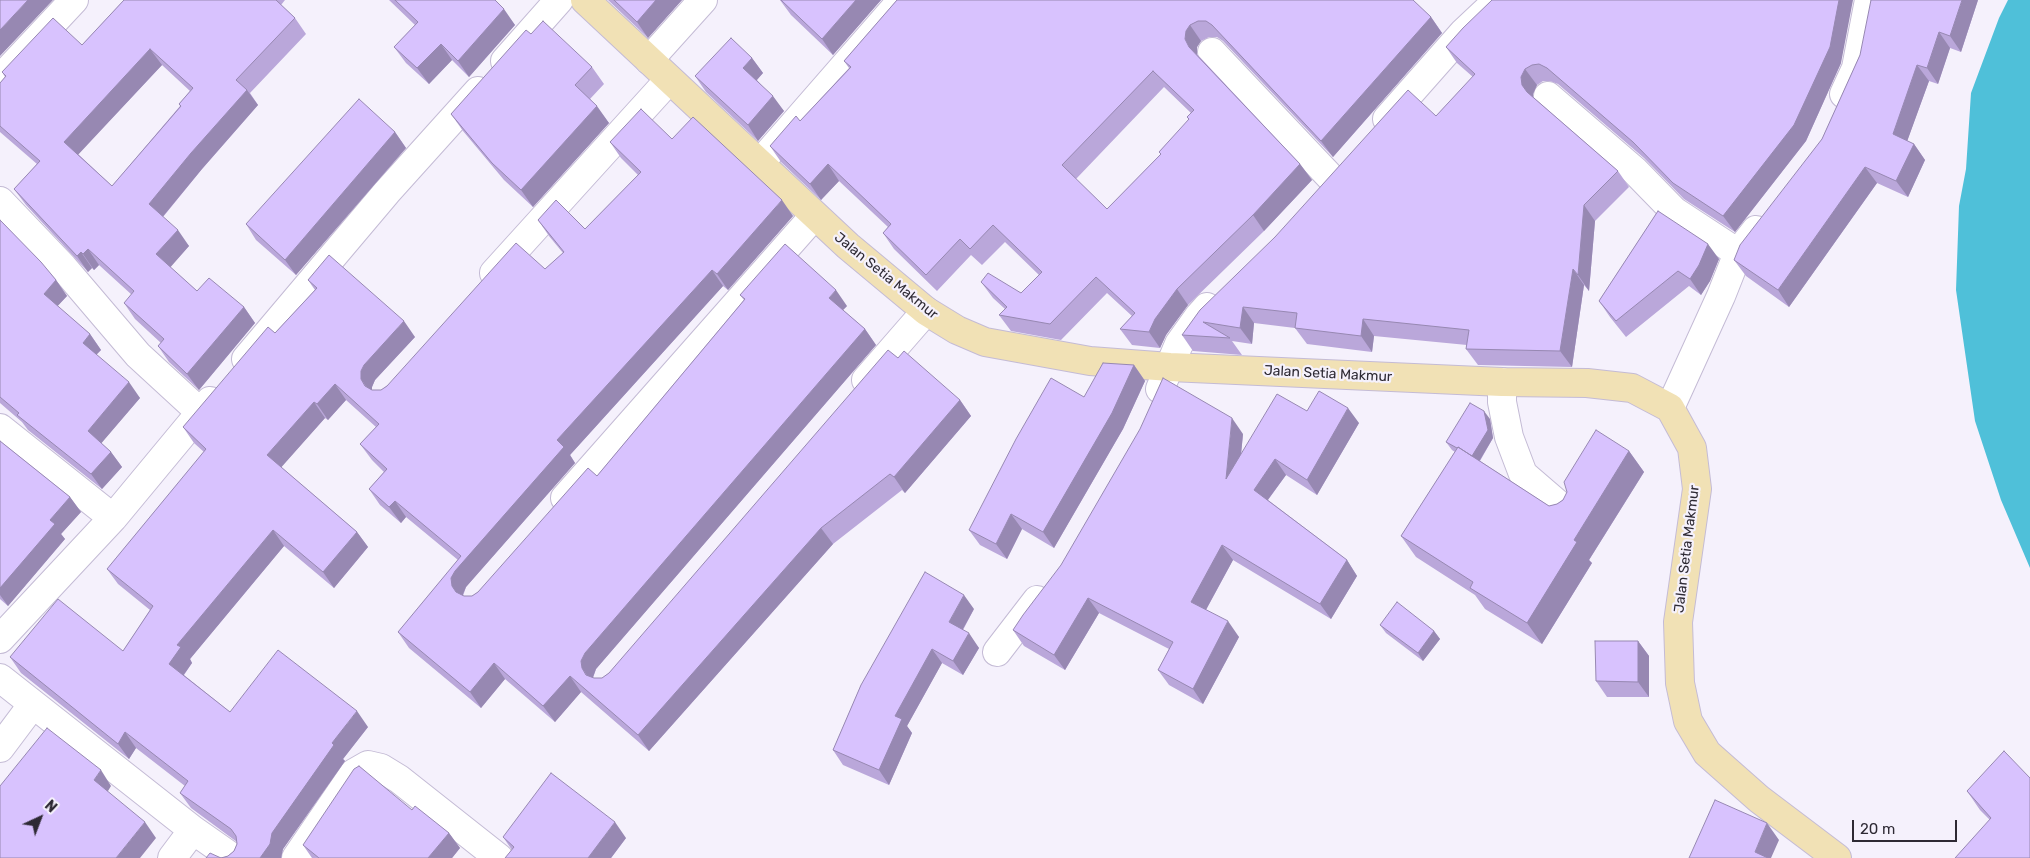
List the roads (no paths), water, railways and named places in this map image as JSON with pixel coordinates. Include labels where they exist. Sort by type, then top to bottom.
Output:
[{"type":"main road","name":"Jalan Setia Makmur","points":[[585,0],[848,246],[926,311],[957,330],[985,342],[1090,361],[1170,367],[1502,382],[1587,383],[1632,388],[1670,408],[1692,448],[1697,489],[1678,622],[1680,683],[1688,721],[1707,753],[1759,799],[1837,858]]},
{"type":"street","points":[[0,79],[74,0]]},
{"type":"street","points":[[0,639],[113,518],[200,412],[387,192],[559,0]]},
{"type":"street","points":[[649,60],[702,0]]},
{"type":"street","points":[[759,164],[902,0]]},
{"type":"street","points":[[1372,136],[1463,33],[1498,0]]},
{"type":"street","points":[[1835,113],[1856,68],[1869,0]]},
{"type":"street","points":[[1212,52],[1340,172],[1314,200]]},
{"type":"street","points":[[479,290],[669,80]]},
{"type":"street","points":[[1548,96],[1634,170],[1674,211],[1738,253]]},
{"type":"street","points":[[0,201],[63,267],[138,355],[200,412]]},
{"type":"street","points":[[1670,408],[1722,296],[1738,253],[1773,209]]},
{"type":"street","points":[[550,514],[814,216]]},
{"type":"street","points":[[1150,410],[1179,344],[1199,316],[1224,289]]},
{"type":"street","points":[[848,401],[926,311]]},
{"type":"street","points":[[1502,382],[1502,402],[1509,437],[1523,474],[1566,511]]},
{"type":"street","points":[[0,428],[113,518]]},
{"type":"street","points":[[997,652],[1052,580]]},
{"type":"street","points":[[0,678],[193,830],[233,858]]},
{"type":"street","points":[[0,748],[33,704]]},
{"type":"street","points":[[296,858],[354,773],[368,765],[381,768],[399,779],[499,858]]},
{"type":"street","points":[[172,858],[193,830]]},
{"type":"water","points":[[2008,0],[2030,0],[2030,568],[2001,500],[1975,421],[1956,290],[1959,206],[1966,169],[1971,93],[1999,18]]}]
